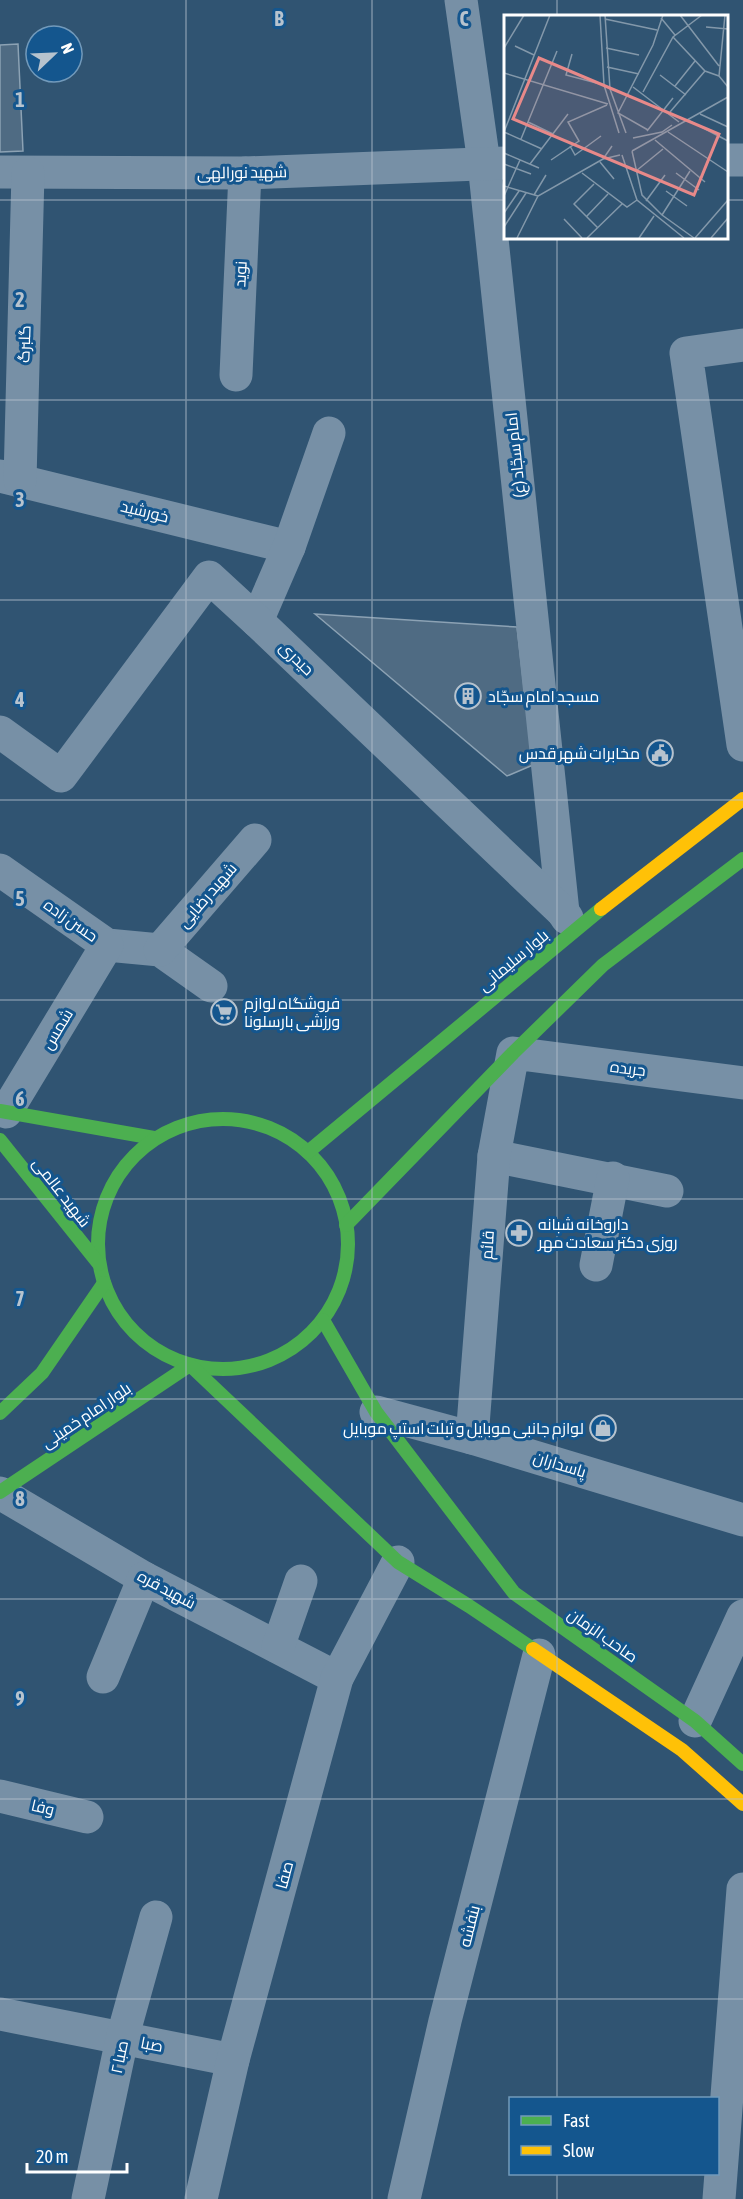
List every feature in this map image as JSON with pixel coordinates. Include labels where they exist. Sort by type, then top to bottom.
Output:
[{"type":"main road","name":"بلوار سلیمانی","points":[[308,1152],[568,921],[743,799]]},
{"type":"main road","points":[[346,1224],[513,1053],[603,965],[743,860]]},
{"type":"main road","points":[[217,1119],[250,1121],[282,1133],[308,1152],[333,1185],[346,1224],[347,1258],[342,1280],[339,1291],[323,1320],[299,1344],[275,1358],[247,1368],[219,1370],[190,1365],[153,1348],[123,1319],[104,1283],[99,1264],[98,1228],[108,1193],[127,1162],[154,1138],[184,1124],[217,1119]]},
{"type":"main road","points":[[2,1121],[154,1138]]},
{"type":"main road","name":"شهید عالمی","points":[[2,1121],[99,1264]]},
{"type":"main road","points":[[0,1413],[42,1373],[104,1283]]},
{"type":"main road","points":[[323,1320],[376,1412]]},
{"type":"main road","points":[[190,1365],[398,1562],[469,1606],[539,1655],[688,1736]]},
{"type":"main road","name":"بلوار امام خمینی","points":[[0,1492],[190,1365]]},
{"type":"main road","name":"صاحب الزمان","points":[[412,1437],[458,1519],[514,1593],[688,1736],[743,1804]]},
{"type":"main road","name":"صاحب الزمان","points":[[688,1736],[743,1764]]},
{"type":"street","name":"امام سجّاد (ع)","points":[[461,0],[495,163],[568,921]]},
{"type":"street","name":"شهید نورالهی","points":[[14,172],[245,173],[495,163]]},
{"type":"street","name":"گلبرگ","points":[[10,478],[14,172]]},
{"type":"street","name":"نوید","points":[[236,375],[245,173]]},
{"type":"street","points":[[743,345],[686,353],[743,745]]},
{"type":"street","points":[[257,621],[289,547],[329,434]]},
{"type":"street","name":"خورشید","points":[[10,478],[289,547]]},
{"type":"street","name":"حیدری","points":[[0,732],[61,776],[208,577],[257,621],[568,921]]},
{"type":"street","name":"شهید رضایی","points":[[160,950],[255,840]]},
{"type":"street","name":"حسن زاده","points":[[0,870],[107,945],[160,950],[211,986]]},
{"type":"street","name":"شمس","points":[[2,1121],[107,945]]},
{"type":"street","name":"جریده","points":[[513,1053],[743,1083]]},
{"type":"street","name":"قائم","points":[[472,1438],[494,1156],[513,1053]]},
{"type":"street","points":[[494,1156],[613,1178],[667,1191]]},
{"type":"street","points":[[596,1265],[613,1178]]},
{"type":"street","name":"پاسداران","points":[[376,1412],[412,1437],[472,1438],[743,1520]]},
{"type":"street","name":"شهید قره","points":[[0,1492],[144,1578],[337,1678]]},
{"type":"street","name":"صفا","points":[[201,2199],[233,2060],[337,1678],[398,1562]]},
{"type":"street","points":[[103,1677],[144,1578]]},
{"type":"street","points":[[278,1647],[301,1581]]},
{"type":"street","points":[[688,1736],[743,1616]]},
{"type":"street","name":"بنفشه","points":[[404,2199],[445,2021],[539,1655]]},
{"type":"street","name":"وفا","points":[[0,1796],[87,1817]]},
{"type":"street","points":[[719,2199],[743,1889]]},
{"type":"street","name":"صبا ۲","points":[[88,2199],[122,2039],[156,1917]]},
{"type":"street","name":"صبا","points":[[0,2014],[233,2060]]},
{"type":"building","points":[[18,44],[23,151],[0,152],[0,45]]},
{"type":"building","name":"مسجد امام سجّاد","points":[[315,614],[517,627],[533,765],[507,776]]},
{"type":"traffic: fast","points":[[346,1225],[513,1053],[603,965],[743,859]]},
{"type":"traffic: fast","points":[[308,1152],[601,909]]},
{"type":"traffic: fast","points":[[0,1111],[154,1138]]},
{"type":"traffic: fast","points":[[223,1119],[247,1122],[271,1129],[292,1140],[311,1156],[327,1175],[338,1196],[345,1220],[348,1244],[345,1268],[338,1292],[327,1313],[311,1332],[292,1348],[271,1359],[247,1366],[223,1369],[199,1366],[175,1359],[154,1348],[135,1332],[119,1313],[108,1292],[101,1268],[98,1244],[101,1220],[108,1196],[119,1175],[135,1156],[154,1140],[175,1129],[199,1122],[223,1119]]},
{"type":"traffic: fast","points":[[0,1140],[99,1264]]},
{"type":"traffic: fast","points":[[0,1413],[42,1373],[104,1283]]},
{"type":"traffic: fast","points":[[323,1320],[376,1412],[514,1593],[695,1721],[743,1764]]},
{"type":"traffic: fast","points":[[0,1492],[190,1365],[398,1562],[533,1649]]},
{"type":"traffic: slow","points":[[601,909],[743,799]]},
{"type":"traffic: slow","points":[[533,1649],[682,1750],[743,1804]]},
{"type":"place","name":"مسجد امام سجّاد","points":[[468,696]]},
{"type":"place","name":"مخابرات شهر قدس","points":[[660,753]]},
{"type":"place","name":"فروشگاه لوازم ورزشی بارسلونا","points":[[224,1012]]},
{"type":"place","name":"داروخانه شبانه روزی دکتر سعادت مهر","points":[[519,1233]]},
{"type":"place","name":"لوازم جانبی موبایل و تبلت استپ موبایل","points":[[603,1428]]}]
